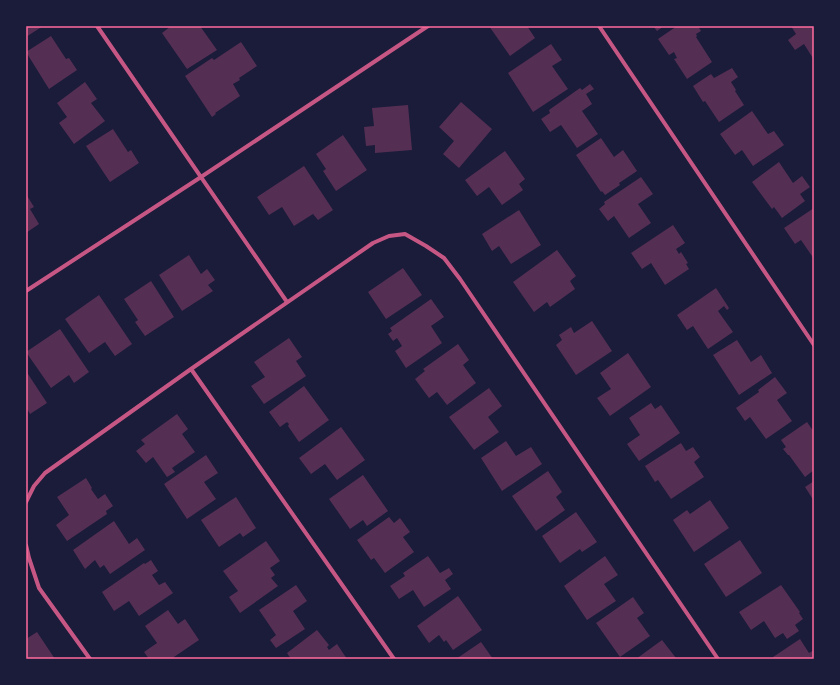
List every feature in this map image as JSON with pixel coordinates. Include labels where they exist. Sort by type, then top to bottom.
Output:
[{"type":"street","points":[[97,26],[287,302]]},
{"type":"street","points":[[26,291],[201,178],[428,26]]},
{"type":"street","points":[[599,26],[814,345]]},
{"type":"street","points":[[26,502],[34,486],[45,473],[191,369],[373,243],[390,236],[405,234],[444,258],[460,279],[718,659]]},
{"type":"street","points":[[191,369],[394,659]]},
{"type":"street","points":[[26,545],[39,588],[90,659]]},
{"type":"building","points":[[26,26],[43,26],[26,37]]},
{"type":"building","points":[[171,26],[200,26],[217,50],[187,69],[162,33]]},
{"type":"building","points":[[489,26],[527,26],[535,38],[510,56]]},
{"type":"building","points":[[653,26],[664,26],[657,31]]},
{"type":"building","points":[[677,26],[698,26],[701,31],[696,34],[696,37],[712,62],[687,79],[674,59],[677,58],[674,52],[669,55],[658,39]]},
{"type":"building","points":[[791,26],[814,26],[814,60],[804,44],[795,50],[788,40],[796,34]]},
{"type":"building","points":[[51,36],[66,59],[69,58],[77,70],[49,89],[26,52]]},
{"type":"building","points":[[241,42],[257,66],[233,84],[240,96],[215,113],[216,114],[212,117],[185,76],[212,58],[214,60]]},
{"type":"building","points":[[551,44],[562,60],[552,66],[568,89],[533,112],[508,73]]},
{"type":"building","points":[[732,68],[738,77],[731,82],[744,105],[719,122],[705,101],[703,102],[693,86],[711,74],[714,78]]},
{"type":"building","points":[[85,82],[97,99],[91,103],[105,121],[74,144],[59,123],[67,117],[57,103]]},
{"type":"building","points":[[590,84],[594,89],[586,94],[592,104],[582,111],[598,134],[577,148],[561,125],[550,132],[541,119],[550,113],[549,110],[580,88],[582,90]]},
{"type":"building","points":[[461,102],[492,129],[459,168],[443,154],[454,141],[439,127]]},
{"type":"building","points":[[408,105],[412,150],[375,153],[375,145],[366,146],[364,127],[374,126],[372,108]]},
{"type":"building","points":[[752,111],[768,134],[774,131],[784,145],[753,166],[742,150],[735,155],[720,134]]},
{"type":"building","points":[[113,129],[128,152],[131,150],[139,163],[110,182],[86,146]]},
{"type":"building","points":[[343,135],[367,170],[336,191],[323,171],[326,169],[316,154]]},
{"type":"building","points":[[601,138],[614,157],[623,150],[637,171],[605,195],[602,191],[601,192],[576,155]]},
{"type":"building","points":[[505,151],[525,179],[519,184],[523,190],[502,205],[489,187],[477,196],[465,180]]},
{"type":"building","points":[[779,162],[793,183],[802,176],[810,187],[800,194],[805,201],[782,218],[774,207],[772,209],[752,182]]},
{"type":"building","points":[[304,166],[333,210],[318,220],[313,214],[294,226],[282,207],[269,215],[257,197]]},
{"type":"building","points":[[641,177],[653,194],[638,204],[651,223],[629,238],[614,216],[608,221],[599,209],[605,204],[604,202]]},
{"type":"building","points":[[26,194],[34,207],[30,209],[39,224],[26,233]]},
{"type":"building","points":[[814,208],[814,259],[801,240],[795,244],[784,228]]},
{"type":"building","points":[[519,210],[541,245],[511,264],[499,246],[492,251],[482,234]]},
{"type":"building","points":[[673,225],[685,243],[676,249],[679,254],[681,252],[688,263],[686,264],[689,269],[665,285],[651,263],[642,269],[631,253]]},
{"type":"building","points":[[557,250],[576,276],[570,281],[575,289],[550,307],[547,302],[534,312],[513,282]]},
{"type":"building","points":[[189,255],[201,274],[207,269],[215,280],[208,285],[213,291],[182,311],[159,275]]},
{"type":"building","points":[[403,268],[422,295],[386,319],[368,292]]},
{"type":"building","points":[[151,281],[174,317],[145,336],[135,322],[138,320],[124,299]]},
{"type":"building","points":[[716,288],[729,308],[727,310],[724,306],[718,311],[733,332],[708,349],[693,326],[687,330],[677,315]]},
{"type":"building","points":[[99,295],[132,344],[115,356],[105,342],[89,353],[65,319]]},
{"type":"building","points":[[431,299],[444,317],[431,326],[442,343],[406,368],[395,351],[402,346],[397,338],[393,341],[388,334],[392,331],[390,328]]},
{"type":"building","points":[[592,321],[612,351],[576,375],[556,345],[562,340],[559,335],[571,327],[574,333]]},
{"type":"building","points":[[60,329],[89,372],[74,383],[69,375],[51,388],[26,352]]},
{"type":"building","points":[[289,338],[302,357],[296,361],[306,376],[264,404],[251,386],[265,377],[254,362]]},
{"type":"building","points":[[737,340],[751,362],[761,355],[772,373],[739,395],[713,355]]},
{"type":"building","points":[[458,344],[469,360],[463,365],[476,383],[447,405],[437,392],[429,398],[415,379],[425,371],[423,369]]},
{"type":"building","points":[[628,353],[651,387],[610,416],[597,398],[611,389],[600,373]]},
{"type":"building","points":[[26,371],[47,403],[30,414],[26,407]]},
{"type":"building","points":[[775,377],[787,393],[777,400],[792,421],[766,439],[750,417],[745,421],[736,408],[759,392],[758,390]]},
{"type":"building","points":[[304,386],[329,420],[299,442],[288,426],[289,424],[287,422],[280,427],[269,412]]},
{"type":"building","points":[[489,388],[502,406],[488,417],[499,432],[474,450],[449,417]]},
{"type":"building","points":[[651,403],[655,409],[661,405],[680,433],[639,461],[627,444],[640,435],[629,418]]},
{"type":"building","points":[[177,414],[188,429],[182,434],[195,452],[172,468],[175,472],[167,477],[153,457],[146,463],[136,451],[145,444],[141,440]]},
{"type":"building","points":[[807,422],[814,432],[814,470],[805,477],[783,449],[786,447],[781,440]]},
{"type":"building","points":[[341,427],[365,460],[337,480],[325,464],[311,474],[299,458]]},
{"type":"building","points":[[506,441],[516,456],[531,447],[542,464],[502,491],[481,458]]},
{"type":"building","points":[[681,443],[686,451],[693,447],[700,457],[694,462],[704,477],[671,499],[658,480],[655,482],[645,466]]},
{"type":"building","points":[[206,455],[218,473],[204,482],[216,499],[187,519],[164,484]]},
{"type":"building","points":[[548,471],[562,492],[556,497],[565,510],[536,531],[512,496]]},
{"type":"building","points":[[363,475],[388,511],[367,526],[363,520],[350,529],[329,499]]},
{"type":"building","points":[[86,478],[98,499],[105,494],[113,506],[106,511],[107,514],[67,541],[56,525],[69,515],[57,497]]},
{"type":"building","points":[[814,481],[814,501],[805,487]]},
{"type":"building","points":[[236,497],[256,528],[243,537],[240,533],[219,547],[201,520]]},
{"type":"building","points":[[710,500],[729,528],[694,552],[673,520],[687,510],[690,514]]},
{"type":"building","points":[[576,512],[597,542],[582,552],[580,549],[560,563],[542,536]]},
{"type":"building","points":[[389,517],[394,523],[400,518],[410,532],[403,537],[414,552],[385,573],[374,558],[371,560],[357,540]]},
{"type":"building","points":[[114,521],[129,544],[137,538],[145,550],[110,574],[104,565],[100,568],[95,560],[85,569],[73,550]]},
{"type":"building","points":[[740,540],[762,573],[726,597],[704,564]]},
{"type":"building","points":[[266,541],[280,561],[270,568],[275,575],[271,578],[278,586],[240,613],[229,597],[238,591],[223,571]]},
{"type":"building","points":[[428,556],[440,573],[449,568],[453,574],[445,580],[451,589],[424,607],[413,590],[399,599],[390,586],[405,576],[403,573]]},
{"type":"building","points":[[605,556],[618,575],[604,584],[616,601],[587,620],[564,586]]},
{"type":"building","points":[[151,560],[158,571],[152,575],[159,585],[165,582],[173,593],[139,616],[129,601],[114,611],[102,592],[144,563],[145,564]]},
{"type":"building","points":[[296,585],[307,601],[293,611],[305,629],[276,648],[270,640],[276,635],[259,610]]},
{"type":"building","points":[[781,585],[800,612],[799,613],[803,619],[795,625],[799,631],[787,639],[783,633],[775,638],[764,621],[751,630],[739,612]]},
{"type":"building","points":[[458,596],[482,630],[453,650],[446,640],[444,642],[439,635],[429,643],[417,626]]},
{"type":"building","points":[[633,597],[644,613],[637,618],[650,636],[620,657],[596,623]]},
{"type":"building","points":[[168,610],[178,624],[185,619],[199,640],[171,659],[149,659],[144,652],[157,643],[145,626]]},
{"type":"building","points":[[317,630],[329,645],[327,647],[329,650],[337,644],[347,659],[291,659],[287,653]]},
{"type":"building","points":[[37,632],[55,659],[26,659],[26,639]]},
{"type":"building","points":[[800,639],[809,653],[814,650],[814,659],[774,659],[773,657]]},
{"type":"building","points":[[662,640],[676,658],[636,659]]},
{"type":"building","points":[[481,642],[493,659],[456,659]]}]
